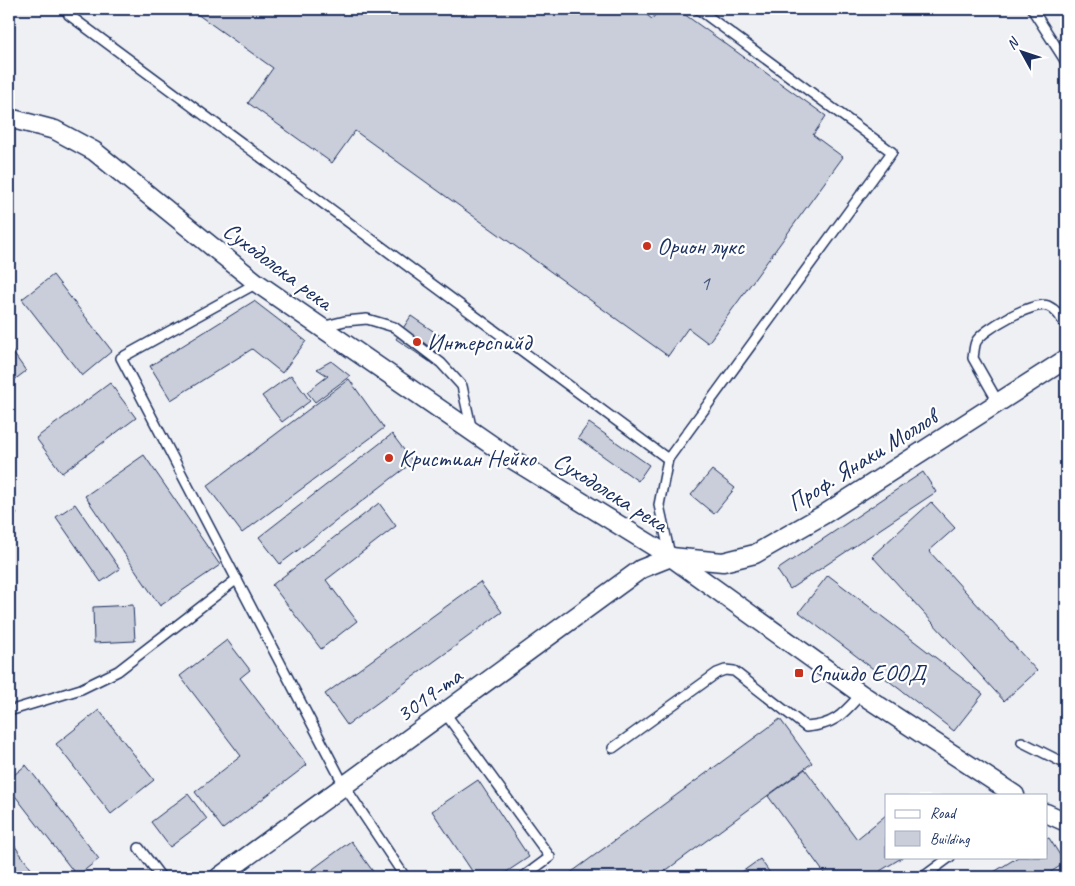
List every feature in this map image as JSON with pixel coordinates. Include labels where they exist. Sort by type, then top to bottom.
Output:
[{"type":"street","name":"Суходолска река","points":[[9,118],[55,130],[94,150],[257,283],[512,459],[671,557],[861,694],[1013,794]]},
{"type":"street","name":"Проф. Янаки Моллов","points":[[671,557],[722,562],[755,554],[823,515],[1066,359]]},
{"type":"street","name":"3019-та","points":[[219,877],[345,787],[641,569],[671,557]]},
{"type":"street","points":[[1048,814],[1066,822]]},
{"type":"lane","points":[[66,9],[69,15],[77,21],[668,459]]},
{"type":"lane","points":[[671,557],[659,505],[668,459],[892,152],[698,9]]},
{"type":"lane","points":[[1032,9],[1066,62]]},
{"type":"lane","points":[[257,283],[121,358],[345,787],[405,877]]},
{"type":"lane","points":[[998,402],[973,358],[976,343],[988,330],[1031,306],[1046,306],[1058,312],[1066,326]]},
{"type":"lane","points":[[320,327],[345,321],[366,319],[394,327],[441,363],[462,386],[472,431]]},
{"type":"lane","points":[[9,711],[82,689],[118,671],[237,579]]},
{"type":"lane","points":[[613,748],[717,673],[725,670],[734,671],[806,727],[823,726],[841,717],[861,694]]},
{"type":"lane","points":[[445,713],[550,857],[523,877]]},
{"type":"lane","points":[[1022,742],[1066,764]]},
{"type":"lane","points":[[140,848],[161,877]]},
{"type":"lane","points":[[923,877],[949,858]]},
{"type":"shaded area","points":[[9,9],[1066,9],[1066,877],[9,877]]},
{"type":"building","name":"Орион лукс","points":[[190,9],[639,9],[652,19],[660,9],[677,9],[826,116],[813,135],[843,157],[708,343],[688,328],[668,356],[355,131],[332,163],[248,103],[273,68]]},
{"type":"building","points":[[53,275],[112,351],[82,376],[22,299]]},
{"type":"building","points":[[254,301],[306,341],[282,373],[252,349],[171,400],[150,366]]},
{"type":"building","points":[[411,316],[445,339],[430,362],[396,339]]},
{"type":"building","points":[[9,347],[26,371],[9,384]]},
{"type":"building","points":[[331,361],[350,376],[315,402],[307,392],[328,376],[317,369]]},
{"type":"building","points":[[291,375],[310,401],[282,422],[262,396]]},
{"type":"building","points":[[349,379],[384,428],[242,533],[207,486]]},
{"type":"building","points":[[110,383],[136,418],[62,473],[36,438]]},
{"type":"building","points":[[589,423],[649,465],[638,481],[578,438]]},
{"type":"building","points":[[392,434],[413,462],[280,564],[259,537]]},
{"type":"building","points":[[144,455],[220,565],[160,606],[85,496]]},
{"type":"building","points":[[712,470],[735,488],[714,514],[691,495]]},
{"type":"building","points":[[923,472],[936,492],[790,589],[777,570]]},
{"type":"building","points":[[931,502],[955,528],[929,551],[1037,671],[1004,701],[872,556]]},
{"type":"building","points":[[9,503],[17,514],[9,521]]},
{"type":"building","points":[[379,503],[396,526],[326,580],[357,621],[321,649],[272,585]]},
{"type":"building","points":[[75,504],[120,569],[101,582],[56,517]]},
{"type":"building","points":[[828,575],[983,694],[954,731],[799,612]]},
{"type":"building","points":[[480,582],[502,612],[347,725],[325,694]]},
{"type":"building","points":[[133,605],[135,641],[94,643],[93,607]]},
{"type":"building","points":[[227,640],[250,670],[240,678],[307,765],[223,829],[195,792],[241,756],[180,676]]},
{"type":"building","points":[[99,710],[154,780],[111,814],[56,744]]},
{"type":"building","points":[[780,719],[812,763],[657,877],[565,877]]},
{"type":"building","points":[[26,765],[99,859],[77,876],[9,788],[9,779]]},
{"type":"building","points":[[805,769],[857,839],[885,816],[885,858],[901,858],[880,871],[885,877],[827,877],[768,796]]},
{"type":"building","points":[[478,780],[529,857],[499,877],[476,877],[432,811]]},
{"type":"building","points":[[188,794],[207,819],[170,847],[151,822]]},
{"type":"building","points":[[9,838],[37,877],[9,877]]},
{"type":"building","points":[[1048,838],[1065,863],[1043,877],[986,877],[1016,858],[1048,858]]},
{"type":"building","points":[[351,841],[377,877],[302,877]]},
{"type":"building","points":[[760,859],[773,877],[735,877]]},
{"type":"place","name":"Орион лукс","points":[[647,246]]},
{"type":"place","name":"Интерспийд","points":[[417,342]]},
{"type":"place","name":"Кристиан Нейко","points":[[389,458]]},
{"type":"place","name":"Спиидо ЕООД","points":[[799,673]]}]
